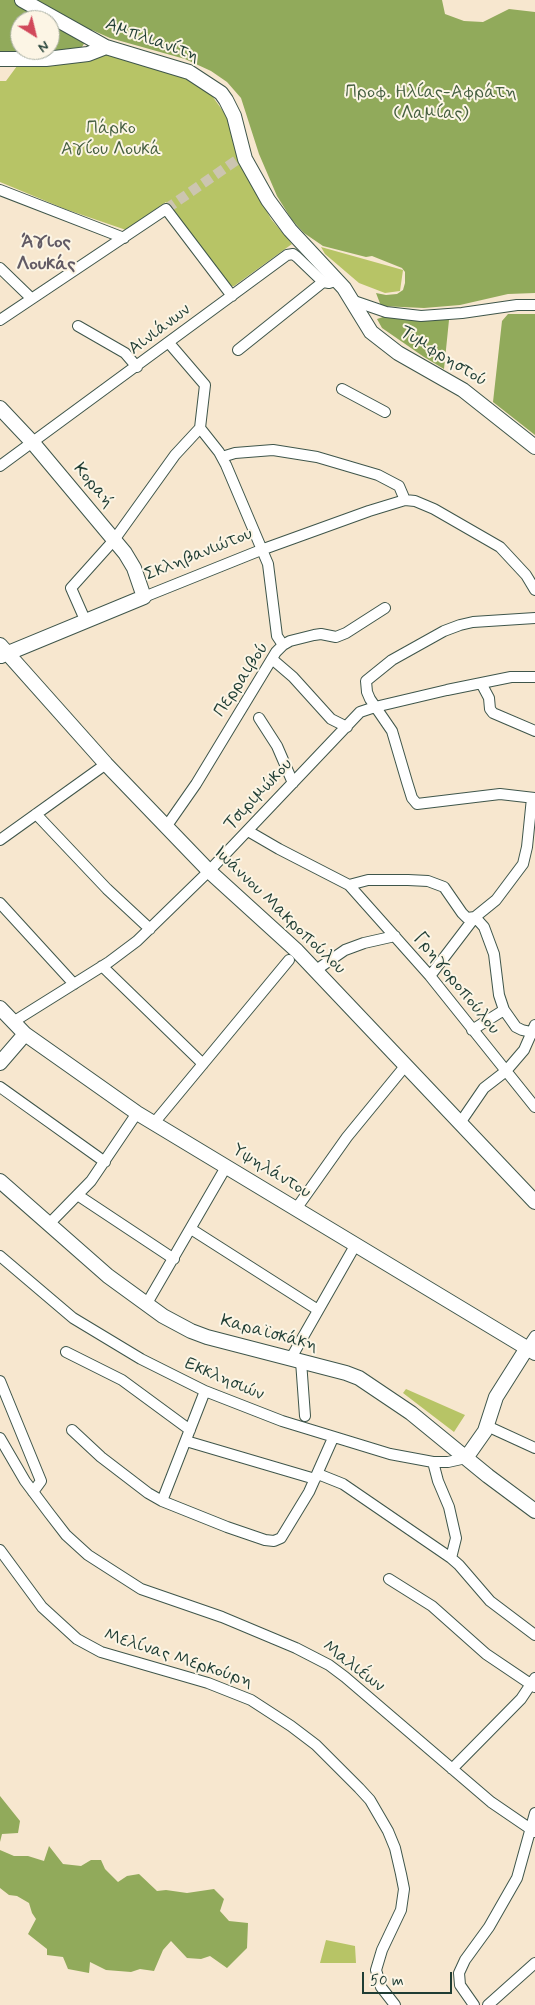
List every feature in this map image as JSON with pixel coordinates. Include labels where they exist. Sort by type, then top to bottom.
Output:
[{"type":"street","name":"Αμπλιανίτη","points":[[22,0],[106,46],[189,72],[221,93],[234,116],[245,159],[268,200],[290,230],[341,284]]},
{"type":"street","points":[[0,58],[46,59],[88,54],[106,46]]},
{"type":"street","points":[[0,190],[124,238]]},
{"type":"street","points":[[0,320],[166,209],[232,296]]},
{"type":"street","name":"Αινιάνων","points":[[0,466],[290,254],[298,257],[323,282]]},
{"type":"street","points":[[0,268],[31,298]]},
{"type":"street","points":[[238,350],[323,282],[341,284]]},
{"type":"street","name":"Τυμφρηστού","points":[[341,284],[354,301],[371,332],[390,347],[463,390],[535,447]]},
{"type":"street","points":[[354,301],[386,312],[421,316],[462,313],[518,305],[535,305]]},
{"type":"street","points":[[78,326],[125,353],[137,367]]},
{"type":"street","points":[[86,622],[71,588],[114,540],[175,455],[200,428],[204,385],[169,343]]},
{"type":"street","points":[[342,389],[385,412]]},
{"type":"street","name":"Κοραή","points":[[0,408],[125,553],[134,568],[144,597]]},
{"type":"street","points":[[200,428],[222,457],[239,493],[270,571],[277,636],[283,645]]},
{"type":"street","points":[[222,457],[243,452],[273,450],[317,457],[378,474],[399,486],[410,500],[445,514],[500,547],[521,570],[535,590]]},
{"type":"street","name":"Σκληβανιώτου","points":[[3,652],[86,622],[261,550],[369,511],[410,500]]},
{"type":"street","points":[[521,570],[535,570]]},
{"type":"street","name":"Περραιβού","points":[[166,827],[196,784],[272,659],[283,645],[290,641],[320,634],[336,637],[346,633],[385,608]]},
{"type":"street","points":[[430,976],[475,917],[496,900],[523,864],[534,798],[500,794],[417,804],[412,798],[392,731],[367,692],[366,680],[392,660],[444,631],[460,625],[473,622],[535,618]]},
{"type":"street","name":"Ιωάννου Μακροπούλου","points":[[3,652],[209,872],[316,970],[535,1202]]},
{"type":"street","points":[[272,659],[293,677],[331,719],[346,727]]},
{"type":"street","name":"Τσιριμώκου","points":[[13,1022],[102,966],[150,928],[209,872],[360,712],[511,677],[535,677]]},
{"type":"street","points":[[481,683],[489,698],[490,709],[493,713],[535,731]]},
{"type":"street","points":[[259,718],[277,746],[293,783]]},
{"type":"street","points":[[0,840],[106,764]]},
{"type":"street","points":[[36,814],[107,890],[150,928]]},
{"type":"street","points":[[248,831],[349,885],[368,880],[428,881],[444,887],[467,918],[475,917],[481,922],[494,954],[499,995],[504,1010],[516,1027],[534,1030],[524,1050],[506,1071],[484,1088],[460,1123]]},
{"type":"street","name":"Γρηγοροπούλου","points":[[349,885],[430,976],[535,1106]]},
{"type":"street","points":[[0,904],[74,984]]},
{"type":"street","points":[[316,970],[345,950],[364,943],[395,936]]},
{"type":"street","points":[[154,1124],[290,960]]},
{"type":"street","points":[[102,966],[203,1064]]},
{"type":"street","name":"Υψηλάντου","points":[[0,1008],[25,1034],[154,1124],[531,1350]]},
{"type":"street","points":[[472,1030],[504,1010]]},
{"type":"street","points":[[0,1063],[25,1034]]},
{"type":"street","points":[[296,1209],[347,1137],[406,1065]]},
{"type":"street","points":[[0,1087],[105,1162]]},
{"type":"street","points":[[48,1225],[79,1196],[105,1162],[137,1113]]},
{"type":"street","points":[[146,1305],[226,1167]]},
{"type":"street","name":"Καραϊσκάκη","points":[[0,1181],[48,1225],[120,1286],[174,1323],[191,1331],[359,1378],[411,1413],[535,1511]]},
{"type":"street","points":[[79,1196],[174,1259]]},
{"type":"street","points":[[191,1228],[318,1310]]},
{"type":"street","points":[[306,1416],[296,1360],[318,1310],[356,1244]]},
{"type":"street","name":"Εκκλησιών","points":[[0,1256],[73,1318],[149,1363],[205,1391],[333,1438],[390,1454],[434,1462],[456,1461],[466,1458]]},
{"type":"street","points":[[466,1458],[487,1426],[496,1397],[531,1350],[535,1336]]},
{"type":"street","points":[[66,1352],[90,1362],[122,1380],[188,1436],[343,1484],[451,1558],[490,1601],[535,1635]]},
{"type":"street","points":[[0,1381],[42,1481],[33,1492]]},
{"type":"street","points":[[162,1501],[205,1391]]},
{"type":"street","points":[[487,1426],[535,1448]]},
{"type":"street","points":[[72,1430],[108,1462],[162,1501],[227,1528],[274,1541],[281,1538],[317,1476],[333,1438]]},
{"type":"street","name":"Μαλιέων","points":[[0,1438],[33,1492],[66,1535],[98,1562],[152,1594],[222,1617],[320,1659],[345,1677],[491,1802],[533,1830]]},
{"type":"street","points":[[434,1462],[438,1481],[449,1507],[456,1538],[451,1558]]},
{"type":"street","name":"Μελίνας Μερκούρη","points":[[0,1550],[42,1607],[77,1639],[101,1652],[208,1683],[251,1700],[316,1745],[364,1794],[393,1841],[404,1889],[399,1917],[384,1945],[376,1970],[381,1988],[395,2005]]},
{"type":"street","points":[[389,1579],[432,1606],[486,1654],[534,1683],[521,1699],[452,1769]]},
{"type":"street","points":[[474,2005],[460,1985],[459,1973],[461,1966],[489,1927],[517,1878],[533,1830],[535,1813]]},
{"type":"street","points":[[488,2005],[535,1963]]},
{"type":"green space","name":"Προφ. Ηλίας-Αφράτη (Λαμίας)","points":[[0,0],[442,0],[445,14],[464,21],[483,22],[509,9],[535,12],[535,293],[508,294],[460,305],[424,308],[381,306],[376,293],[386,295],[397,294],[403,290],[405,272],[402,268],[372,256],[366,257],[323,246],[304,233],[292,220],[277,196],[259,154],[241,98],[227,82],[211,71],[185,59],[110,38],[92,30],[82,47],[75,50],[60,50],[60,10],[10,10],[10,52],[0,52]]},
{"type":"green space","name":"Πάρκο Αγίου Λουκά","points":[[103,54],[178,72],[210,93],[228,118],[241,162],[271,219],[292,244],[234,286],[229,286],[166,202],[126,230],[65,209],[0,182],[0,81],[6,81],[17,66]]},
{"type":"green space","points":[[321,247],[403,270],[400,291],[385,293],[359,283],[325,254]]},
{"type":"green space","points":[[508,314],[535,314],[535,435],[493,402],[502,321]]},
{"type":"green space","points":[[383,317],[449,320],[444,369],[382,328],[377,319]]},
{"type":"green space","points":[[406,1389],[465,1415],[454,1432],[403,1393]]},
{"type":"green space","points":[[0,1796],[20,1821],[18,1833],[2,1834],[0,1842]]},
{"type":"green space","points":[[49,1846],[63,1864],[81,1866],[91,1860],[101,1860],[105,1869],[118,1882],[127,1876],[139,1874],[157,1891],[166,1890],[187,1893],[214,1889],[224,1899],[220,1911],[229,1921],[248,1923],[247,1948],[227,1968],[210,1956],[201,1959],[187,1958],[171,1941],[163,1950],[154,1971],[140,1969],[131,1972],[106,1970],[90,1962],[89,1973],[68,1969],[63,1957],[47,1955],[47,1949],[28,1934],[36,1919],[29,1903],[17,1896],[9,1895],[0,1888],[0,1850],[14,1856],[28,1856],[44,1861]]},
{"type":"green space","points":[[326,1940],[355,1946],[356,1963],[320,1963]]},
{"type":"tunnel","points":[[166,209],[244,155]]},
{"type":"district","name":"Άγιος Λουκάς","points":[[46,254]]}]
